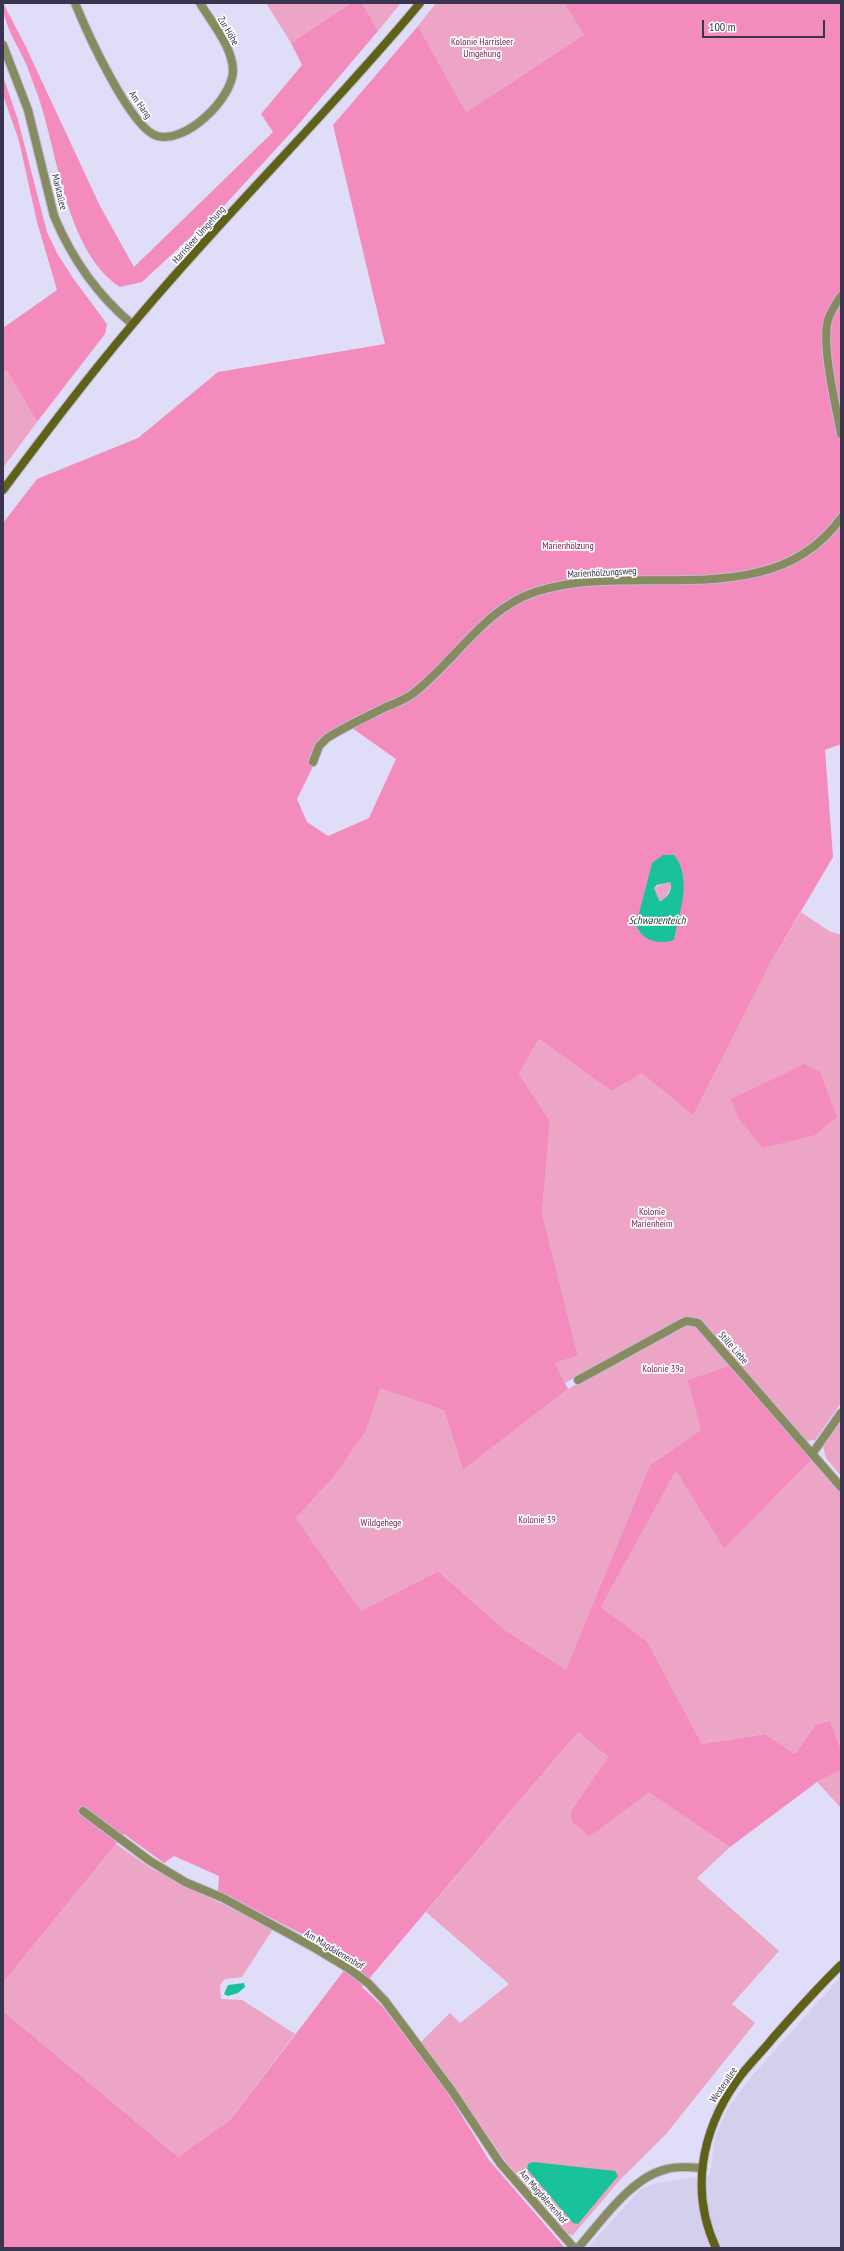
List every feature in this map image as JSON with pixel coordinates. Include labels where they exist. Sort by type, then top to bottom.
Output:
[{"type":"main road","name":"Harrisleer Umgehung","points":[[3,490],[132,324],[284,155],[366,68],[420,3]]},
{"type":"main road","name":"Westerallee","points":[[716,2248],[705,2220],[701,2194],[701,2168],[707,2139],[716,2115],[737,2080],[810,1996],[841,1965]]},
{"type":"street","name":"Am Hang","points":[[75,3],[109,78],[143,126],[156,136],[172,137],[190,130],[220,102],[230,85],[233,70]]},
{"type":"street","name":"Zur Höhe","points":[[200,3],[229,52],[233,70]]},
{"type":"street","name":"Marktallee","points":[[3,45],[28,110],[54,216],[70,251],[94,287],[107,302],[132,324]]},
{"type":"street","points":[[841,296],[835,304],[828,321],[828,354],[841,434]]},
{"type":"street","name":"Marienhölzungsweg","points":[[313,762],[319,746],[326,738],[415,692],[491,618],[521,597],[557,585],[584,582],[679,580],[760,572],[778,567],[808,552],[821,541],[841,518]]},
{"type":"street","name":"Stille Liebe","points":[[578,1380],[682,1323],[693,1321],[698,1323],[841,1487]]},
{"type":"street","points":[[812,1454],[841,1413]]},
{"type":"street","name":"Am Magdalenenhof","points":[[83,1811],[150,1861],[185,1882],[223,1898],[313,1947],[348,1968],[368,1983],[385,2001],[448,2085],[500,2163],[574,2248]]},
{"type":"street","points":[[578,2248],[635,2185],[647,2176],[667,2168],[701,2168]]},
{"type":"shaded area","points":[[841,1976],[841,2248],[587,2248],[641,2189],[657,2183],[710,2175],[715,2136],[728,2108],[751,2077]]},
{"type":"green space","points":[[3,3],[25,45],[100,206],[134,267],[273,132],[261,114],[302,65],[291,43],[351,3],[362,3],[378,31],[297,126],[222,208],[142,282],[120,287],[102,271],[87,250],[75,225],[37,93],[26,64],[8,27],[5,19]]},
{"type":"green space","points":[[266,3],[351,3],[291,43]]},
{"type":"green space","points":[[362,3],[401,3],[378,31]]},
{"type":"green space","name":"Kolonie Harrisleer Umgehung","points":[[436,3],[564,3],[584,35],[466,112],[418,26]]},
{"type":"green space","name":"Marienhölzung","points":[[564,3],[841,3],[841,744],[825,750],[833,857],[768,967],[693,1115],[642,1073],[611,1091],[539,1039],[519,1074],[550,1121],[542,1213],[578,1356],[555,1363],[568,1389],[463,1470],[444,1410],[380,1388],[366,1431],[333,1478],[296,1518],[361,1611],[438,1571],[506,1631],[566,1670],[650,1465],[701,1430],[688,1380],[730,1366],[812,1459],[724,1549],[676,1471],[601,1607],[647,1641],[702,1744],[765,1734],[795,1754],[816,1724],[830,1721],[841,1750],[841,1770],[817,1782],[730,1847],[649,1792],[590,1836],[572,1822],[571,1811],[608,1757],[578,1732],[362,1987],[382,2006],[444,2087],[489,2160],[565,2248],[3,2248],[3,2011],[178,2157],[231,2119],[349,1964],[310,1938],[218,1891],[219,1876],[174,1856],[164,1863],[124,1834],[3,1983],[3,523],[37,479],[138,438],[218,372],[385,344],[333,125],[418,26],[466,112],[584,35]],"holes":[[[352,728],[396,759],[369,818],[328,836],[307,822],[297,799],[325,742]],[[652,863],[684,878],[639,932],[637,925]]]},
{"type":"green space","points":[[3,76],[18,120],[47,232],[57,253],[73,278],[107,324],[105,334],[37,422],[7,371],[3,371],[3,328],[57,290],[37,222],[19,141],[3,95]]},
{"type":"green space","points":[[3,371],[7,371],[37,422],[3,468]]},
{"type":"green space","points":[[666,882],[670,882],[672,885],[664,900],[659,900],[654,888]]},
{"type":"green space","name":"Kolonie Marienheim","points":[[801,912],[829,931],[841,935],[841,1403],[815,1440],[807,1441],[701,1321],[694,1318],[683,1318],[565,1383],[555,1363],[578,1356],[542,1213],[550,1121],[519,1074],[539,1039],[611,1091],[768,967]]},
{"type":"green space","points":[[805,1064],[820,1072],[837,1117],[815,1135],[763,1148],[739,1119],[731,1099]]},
{"type":"green space","points":[[683,1326],[696,1326],[730,1366],[701,1430],[650,1465],[566,1671],[506,1631],[438,1571],[361,1611],[296,1518],[333,1478],[366,1431],[379,1387],[444,1410],[463,1470],[568,1389]]},
{"type":"green space","points":[[841,1422],[841,1476],[826,1458],[823,1446]]},
{"type":"green space","points":[[812,1459],[841,1492],[841,1750],[829,1721],[816,1724],[795,1754],[765,1734],[702,1744],[647,1641],[601,1607],[676,1471],[724,1549]]},
{"type":"green space","points":[[578,1732],[608,1757],[571,1811],[591,1835],[649,1791],[730,1847],[697,1878],[779,1951],[732,2004],[755,2023],[666,2134],[620,2180],[573,2235],[568,2234],[506,2162],[456,2090],[420,2043],[450,2013],[460,2023],[509,1984],[426,1912]]},
{"type":"green space","points":[[841,1770],[841,1808],[817,1782]]},
{"type":"green space","points":[[116,1844],[152,1869],[273,1929],[242,1977],[225,1979],[220,1985],[221,1999],[242,2000],[295,2034],[231,2119],[178,2157],[3,2011],[3,1983]]},
{"type":"water","name":"Schwanenteich","points":[[663,855],[674,855],[680,864],[683,874],[683,896],[674,940],[657,942],[642,935],[636,925],[652,863]],"holes":[[[670,882],[671,884],[668,895],[663,900],[659,900],[654,888],[657,885]]]},
{"type":"water","points":[[244,1983],[245,1987],[238,1993],[228,1996],[224,1994],[228,1985]]},
{"type":"water","points":[[533,2162],[615,2171],[618,2176],[578,2224],[573,2223],[527,2169],[528,2164]]},
{"type":"park label","name":"Kolonie 39a","points":[[663,1369]]},
{"type":"park label","name":"Kolonie 39","points":[[537,1520]]},
{"type":"park label","name":"Wildgehege","points":[[381,1523]]}]
